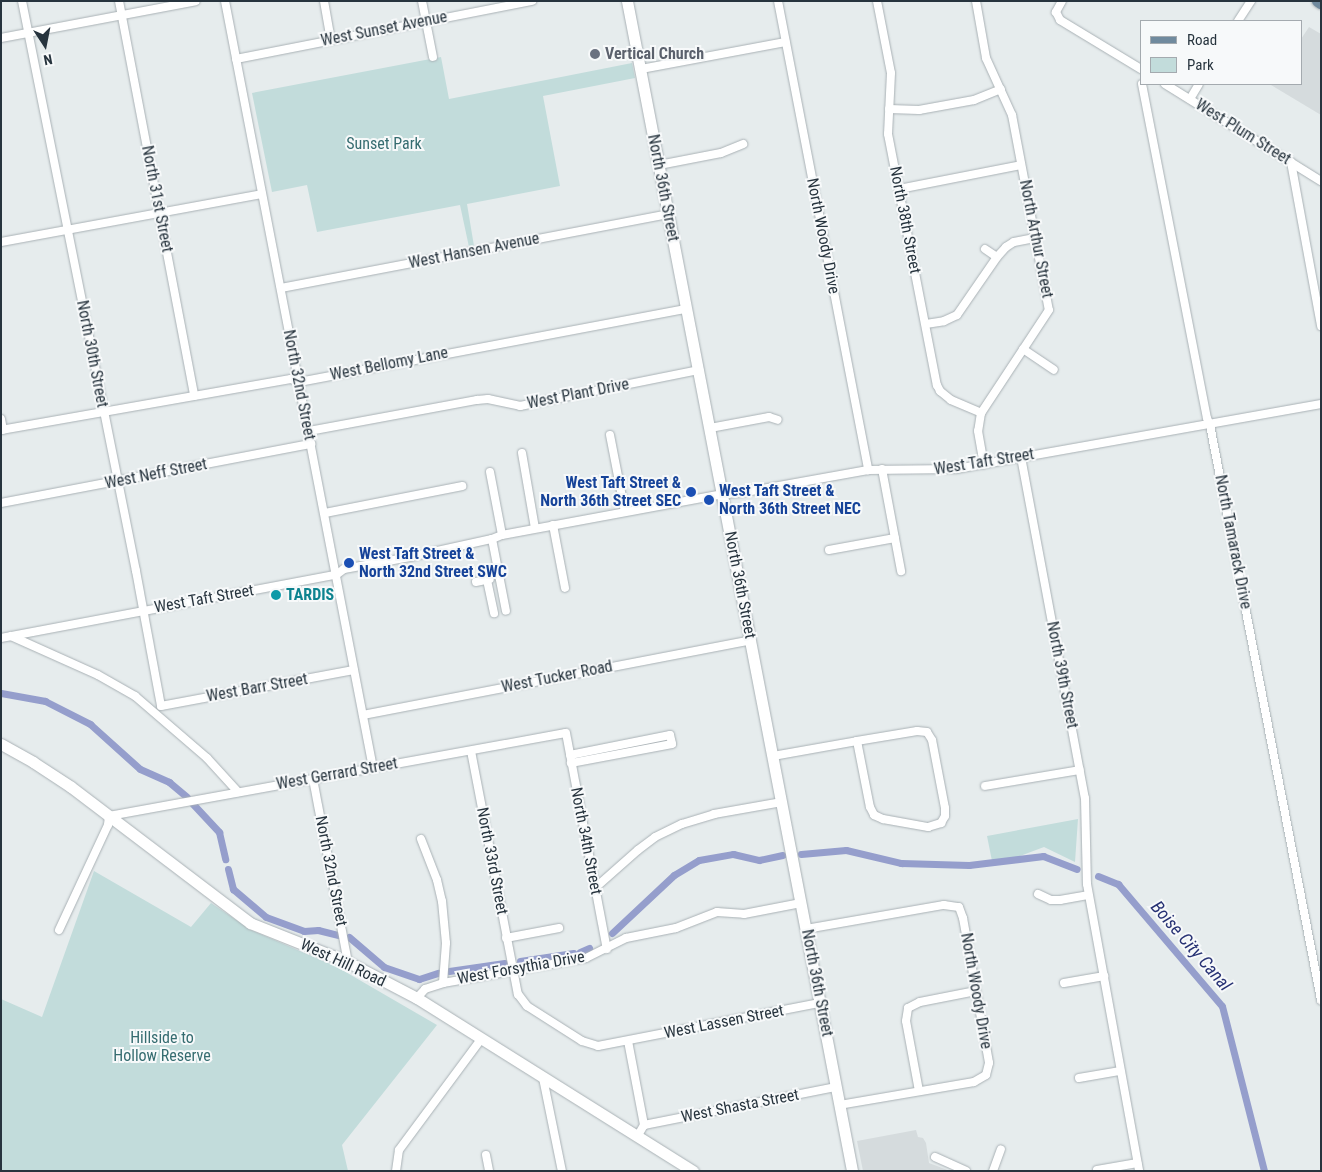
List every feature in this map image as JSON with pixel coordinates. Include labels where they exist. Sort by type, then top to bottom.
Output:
[{"type":"street","name":"North 30th Street","points":[[22,1],[118,482],[160,706]]},
{"type":"street","name":"North 31st Street","points":[[119,1],[194,396]]},
{"type":"street","points":[[1,38],[196,1]]},
{"type":"street","name":"North 32nd Street","points":[[225,1],[373,768]]},
{"type":"street","points":[[324,1],[331,39]]},
{"type":"street","points":[[422,1],[433,57]]},
{"type":"street","name":"West Sunset Avenue","points":[[236,59],[532,1]]},
{"type":"street","name":"North 36th Street","points":[[627,1],[853,1170]]},
{"type":"street","name":"North Woody Drive","points":[[778,1],[868,470]]},
{"type":"street","name":"North 38th Street","points":[[877,1],[891,74],[888,134],[940,391],[951,400],[981,413]]},
{"type":"street","name":"North Arthur Street","points":[[976,1],[986,58],[1012,115],[1049,310],[981,413],[978,431],[984,464]]},
{"type":"street","points":[[1062,1],[1056,12],[1060,20],[1140,68]]},
{"type":"street","points":[[1239,20],[1251,1]]},
{"type":"street","points":[[641,69],[785,42]]},
{"type":"street","name":"North Tamarack Drive","points":[[1142,85],[1321,1000]]},
{"type":"street","name":"West Plum Street","points":[[1167,85],[1321,181]]},
{"type":"street","points":[[1190,99],[1198,85]]},
{"type":"street","points":[[889,109],[918,110],[974,100],[1000,89]]},
{"type":"street","points":[[659,165],[721,153],[743,144]]},
{"type":"street","points":[[1291,162],[1321,326]]},
{"type":"street","points":[[899,189],[1021,165]]},
{"type":"street","points":[[1,242],[262,194]]},
{"type":"street","name":"West Hansen Avenue","points":[[280,288],[668,214]]},
{"type":"street","points":[[926,324],[944,322],[957,315],[997,257],[1014,242],[1035,238]]},
{"type":"street","points":[[985,249],[997,257]]},
{"type":"street","name":"West Bellomy Lane","points":[[2,430],[291,379],[299,382],[687,309]]},
{"type":"street","points":[[1023,349],[1054,370]]},
{"type":"street","name":"West Plant Drive","points":[[309,431],[477,400],[488,399],[520,406],[699,370]]},
{"type":"street","name":"West Taft Street","points":[[1,638],[336,575],[344,569],[492,539],[535,528],[722,494],[740,493],[868,470],[929,471],[984,464],[1321,404]]},
{"type":"street","points":[[710,428],[769,417],[778,420]]},
{"type":"street","points":[[1,419],[2,430]]},
{"type":"street","points":[[610,435],[624,512]]},
{"type":"street","name":"West Neff Street","points":[[1,503],[311,444]]},
{"type":"street","points":[[522,453],[535,528]]},
{"type":"street","name":"North 39th Street","points":[[1021,457],[1080,770],[1085,804],[1088,895],[1138,1167],[1097,1170]]},
{"type":"street","points":[[882,469],[901,571]]},
{"type":"street","points":[[490,472],[502,535]]},
{"type":"street","points":[[325,513],[462,486]]},
{"type":"street","points":[[553,525],[565,588]]},
{"type":"street","points":[[829,550],[895,538]]},
{"type":"street","points":[[492,539],[506,611]]},
{"type":"street","points":[[476,582],[500,577]]},
{"type":"street","points":[[487,580],[494,613]]},
{"type":"street","points":[[11,636],[98,675],[135,696],[207,758],[238,792]]},
{"type":"street","name":"West Tucker Road","points":[[363,715],[751,640]]},
{"type":"street","name":"West Barr Street","points":[[160,706],[354,670]]},
{"type":"street","points":[[155,713],[160,706]]},
{"type":"street","points":[[773,756],[857,741],[917,731],[927,732],[932,740],[945,808],[945,816],[941,822],[928,827],[883,819],[874,815],[870,807],[857,741]]},
{"type":"street","name":"West Gerrard Street","points":[[109,816],[566,733]]},
{"type":"street","name":"North 34th Street","points":[[566,733],[607,949]]},
{"type":"street","points":[[670,735],[672,744],[570,759],[670,735]]},
{"type":"street","name":"West Hill Road","points":[[1,744],[33,762],[109,816],[250,923],[348,962],[417,998],[693,1171]]},
{"type":"street","name":"North 33rd Street","points":[[471,751],[518,994],[527,1006],[582,1041],[598,1046],[628,1041]]},
{"type":"street","points":[[985,786],[1080,770]]},
{"type":"street","name":"North 32nd Street","points":[[313,779],[348,962]]},
{"type":"street","points":[[595,888],[638,850],[675,827],[714,814],[782,802]]},
{"type":"street","points":[[59,930],[108,825],[109,816]]},
{"type":"street","points":[[421,839],[437,880],[442,901],[446,942],[443,983]]},
{"type":"street","points":[[1038,894],[1051,900],[1088,895]]},
{"type":"street","name":"West Forsythia Drive","points":[[417,998],[426,989],[443,983],[577,961],[607,949],[626,938],[676,928],[717,912],[744,914],[801,903]]},
{"type":"street","name":"North Woody Drive","points":[[806,929],[944,905],[959,907],[963,918],[989,1062],[986,1075],[974,1082],[919,1091]]},
{"type":"street","points":[[506,938],[559,928]]},
{"type":"street","points":[[1064,983],[1104,976]]},
{"type":"street","points":[[840,1104],[919,1091],[906,1021],[908,1008],[920,1002],[976,990]]},
{"type":"street","name":"West Lassen Street","points":[[628,1041],[820,1003]]},
{"type":"street","points":[[396,1171],[399,1150],[481,1038]]},
{"type":"street","points":[[628,1041],[644,1125],[636,1137]]},
{"type":"street","points":[[1079,1078],[1120,1071]]},
{"type":"street","points":[[543,1078],[562,1171]]},
{"type":"street","name":"West Shasta Street","points":[[644,1125],[836,1087]]},
{"type":"street","points":[[993,1171],[1001,1149]]},
{"type":"street","points":[[486,1155],[489,1171]]},
{"type":"street","points":[[935,1157],[966,1171]]},
{"type":"shaded area","points":[[1309,27],[1321,34],[1321,115],[1271,85],[1302,85],[1302,38]]},
{"type":"shaded area","points":[[916,1130],[918,1137],[923,1138],[926,1143],[929,1163],[950,1171],[863,1171],[857,1141]]},
{"type":"green space","name":"Sunset Park","points":[[441,57],[449,99],[632,63],[635,78],[543,96],[560,186],[467,204],[474,246],[469,247],[460,205],[317,232],[307,185],[272,192],[252,93]]},
{"type":"green space","points":[[1078,819],[1075,862],[1044,847],[993,866],[987,836]]},
{"type":"green space","name":"Hillside to Hollow Reserve","points":[[94,871],[191,927],[211,903],[251,930],[337,967],[437,1025],[342,1145],[348,1171],[1,1171],[1,999],[42,1017]]},
{"type":"waterway","name":"Boise City Canal","points":[[1,693],[45,701],[90,724],[140,769],[169,782],[187,797]]},
{"type":"waterway","name":"Boise City Canal","points":[[192,803],[219,832],[225,859]]},
{"type":"waterway","name":"Boise City Canal","points":[[801,854],[846,850],[901,863],[969,865],[1043,856],[1077,869]]},
{"type":"waterway","name":"Boise City Canal","points":[[612,933],[674,875],[699,860],[733,854],[759,860],[782,855]]},
{"type":"waterway","name":"Boise City Canal","points":[[228,869],[233,889],[266,917],[304,931],[318,930],[338,935]]},
{"type":"waterway","name":"Boise City Canal","points":[[1098,876],[1118,884],[1222,1006],[1264,1171]]},
{"type":"waterway","name":"Boise City Canal","points":[[349,937],[384,967],[419,979],[438,973]]},
{"type":"waterway","name":"Boise City Canal","points":[[580,952],[589,948]]},
{"type":"waterway","name":"Boise City Canal","points":[[520,961],[573,953]]},
{"type":"waterway","name":"Boise City Canal","points":[[449,971],[504,963]]},
{"type":"place","name":"Vertical Church","points":[[595,54]]},
{"type":"place","name":"West Taft Street & North 36th Street SEC","points":[[691,492]]},
{"type":"place","name":"West Taft Street & North 36th Street NEC","points":[[709,500]]},
{"type":"place","name":"West Taft Street & North 32nd Street SWC","points":[[349,563]]},
{"type":"place","name":"TARDIS","points":[[276,595]]}]
